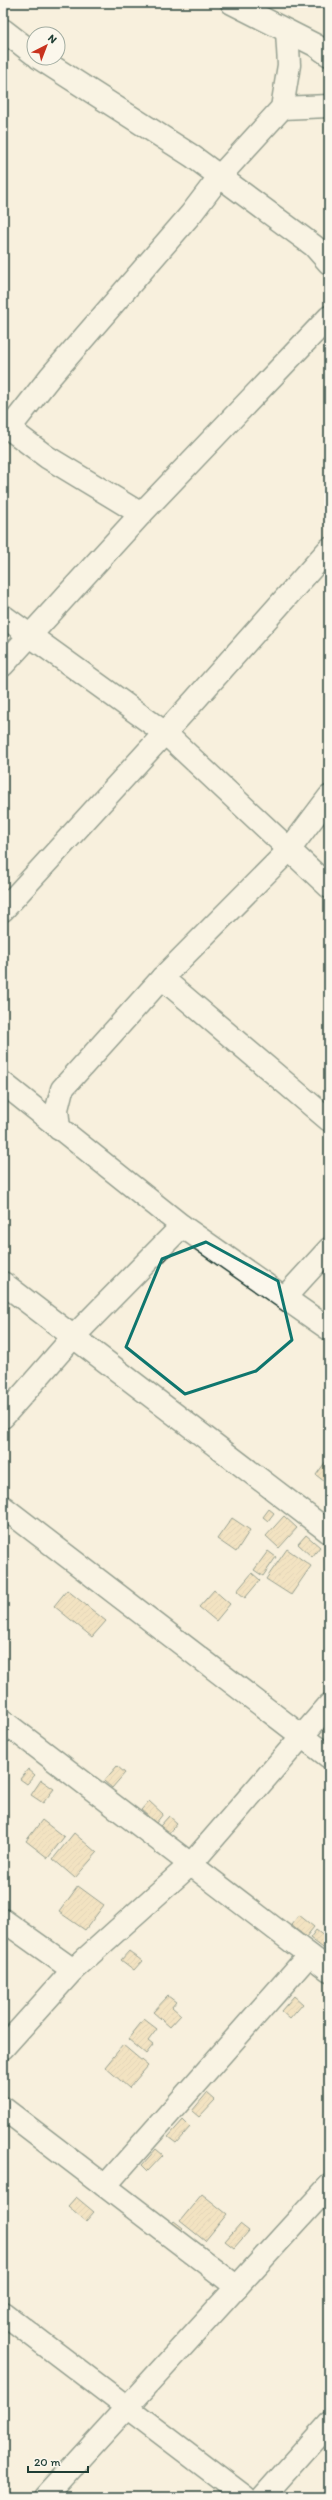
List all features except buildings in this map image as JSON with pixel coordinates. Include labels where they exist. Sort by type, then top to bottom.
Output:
[{"type":"street","points":[[232,3],[315,45],[329,55]]},
{"type":"street","points":[[3,30],[26,48]]},
{"type":"street","points":[[141,514],[47,457],[6,427],[191,214],[220,176],[282,108],[289,65],[287,31]]},
{"type":"street","points":[[51,66],[220,176],[314,246],[329,263]]},
{"type":"street","points":[[282,108],[329,106]]},
{"type":"street","points":[[3,665],[141,514],[329,318]]},
{"type":"street","points":[[3,910],[165,733],[329,549]]},
{"type":"street","points":[[3,616],[165,733],[329,887]]},
{"type":"street","points":[[59,1129],[57,1109],[62,1090],[162,978],[289,850],[328,799]]},
{"type":"street","points":[[162,978],[329,1120]]},
{"type":"street","points":[[3,1083],[182,1226],[329,1329]]},
{"type":"street","points":[[3,1417],[74,1336],[182,1226]]},
{"type":"street","points":[[285,1297],[329,1249]]},
{"type":"street","points":[[3,1283],[329,1532]]},
{"type":"street","points":[[3,1507],[329,1758]]},
{"type":"street","points":[[3,2048],[73,1970],[192,1863],[329,1705]]},
{"type":"street","points":[[3,1721],[192,1863],[329,1970]]},
{"type":"street","points":[[3,1920],[73,1970]]},
{"type":"street","points":[[105,2186],[309,1955]]},
{"type":"street","points":[[3,2108],[237,2287]]},
{"type":"street","points":[[45,2497],[329,2186]]},
{"type":"street","points":[[3,2313],[128,2406],[245,2497]]},
{"type":"street","points":[[263,2497],[329,2423]]},
{"type":"highlighted area","points":[[206,1242],[278,1281],[292,1340],[256,1371],[185,1394],[126,1347],[162,1259]]}]
